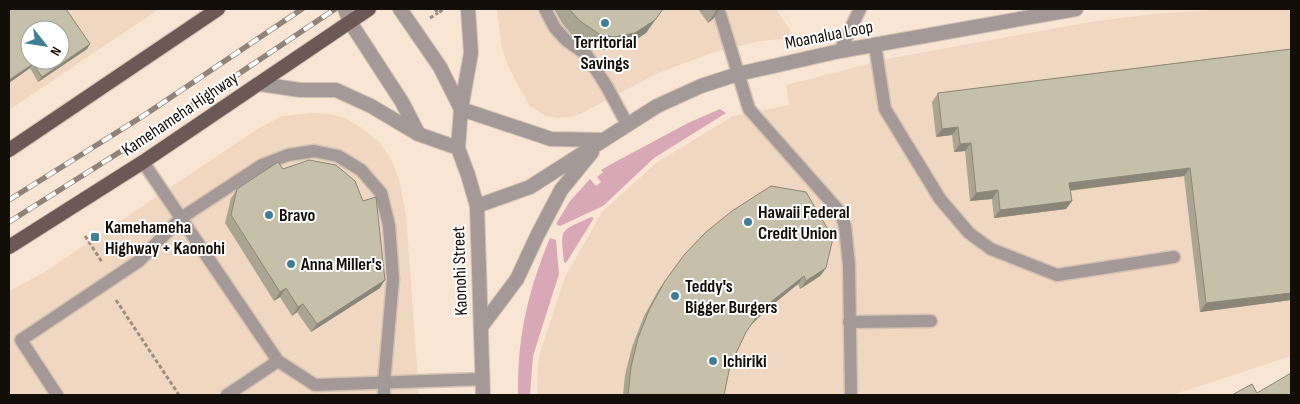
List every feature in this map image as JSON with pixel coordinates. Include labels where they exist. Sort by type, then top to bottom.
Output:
[{"type":"main road","points":[[9,150],[218,9]]},
{"type":"main road","name":"Kamehameha Highway","points":[[9,247],[144,162],[260,84],[347,16],[369,9]]},
{"type":"street","points":[[400,9],[440,67],[461,109],[551,139],[602,140]]},
{"type":"street","name":"Kaonohi Street","points":[[468,9],[471,52],[461,109],[458,148],[477,206],[483,395]]},
{"type":"street","name":"Moanalua Loop","points":[[477,206],[530,187],[627,124],[666,102],[702,86],[738,74],[840,51],[1076,9]]},
{"type":"street","points":[[347,16],[402,102],[418,134]]},
{"type":"street","points":[[260,84],[300,90],[336,90],[371,106],[418,134],[458,148]]},
{"type":"street","name":"Moanalua Loop","points":[[481,327],[517,279],[561,190],[602,140]]},
{"type":"lane","points":[[544,9],[555,28],[566,40],[586,54],[627,124]]},
{"type":"lane","points":[[717,9],[749,109],[840,212],[845,226],[849,265],[851,395]]},
{"type":"lane","points":[[840,51],[860,9]]},
{"type":"lane","points":[[875,45],[885,109],[940,199],[969,233],[991,249],[1057,274],[1174,257]]},
{"type":"lane","points":[[57,395],[20,340],[138,261],[182,218],[262,165],[288,155],[314,152],[338,156],[361,170],[381,193],[389,225],[393,279],[384,389]]},
{"type":"lane","points":[[144,162],[278,361],[315,390],[384,389],[483,379]]},
{"type":"lane","points":[[849,322],[931,321]]},
{"type":"lane","points":[[227,395],[278,361]]},
{"type":"path","points":[[435,9],[438,13],[444,9]]},
{"type":"path","points":[[85,236],[105,265],[112,295],[179,395]]},
{"type":"shaded area","points":[[9,9],[159,9],[70,69],[70,20],[20,20],[20,70],[68,70],[9,110]]},
{"type":"shaded area","points":[[497,9],[776,9],[795,38],[760,41],[712,53],[658,73],[580,114],[557,118],[546,116],[530,106],[520,89],[507,64],[501,43]]},
{"type":"shaded area","points":[[1291,9],[1291,356],[1172,395],[537,395],[540,353],[565,277],[602,212],[656,163],[733,116],[789,105],[786,85],[892,58],[1090,22],[1153,14],[1213,10]]},
{"type":"shaded area","points":[[720,109],[726,113],[654,158],[603,206],[560,226],[556,224],[570,201],[590,179],[596,186],[601,182],[597,177],[603,172],[601,170],[688,123]]},
{"type":"shaded area","points":[[311,113],[330,114],[345,118],[362,128],[380,143],[392,161],[399,179],[406,215],[419,395],[9,395],[9,291],[43,273],[259,128],[282,116]]},
{"type":"shaded area","points":[[591,217],[594,218],[566,263],[564,262],[562,242],[564,232],[573,225]]},
{"type":"shaded area","points":[[550,238],[556,240],[559,274],[533,356],[530,395],[518,395],[519,354],[525,315],[542,257]]},
{"type":"building","points":[[9,9],[66,9],[90,44],[70,58],[70,20],[20,20],[20,70],[24,70],[9,80]]},
{"type":"building","points":[[569,9],[663,9],[655,20],[635,33],[614,37],[599,34],[580,21]]},
{"type":"building","points":[[1291,49],[1291,293],[1206,303],[1190,168],[1069,183],[1072,201],[1000,210],[998,190],[976,193],[971,143],[960,144],[958,127],[942,129],[938,93]]},
{"type":"building","points":[[37,70],[52,70],[42,77]]},
{"type":"building","points":[[309,160],[336,165],[355,181],[363,201],[376,197],[385,280],[317,324],[303,304],[298,307],[286,288],[280,292],[231,215],[237,189],[278,162],[283,169]]},
{"type":"building","points":[[771,186],[806,192],[833,238],[826,268],[806,281],[804,276],[772,301],[758,315],[746,332],[730,366],[724,395],[628,395],[631,367],[638,338],[650,308],[665,281],[684,255],[706,232],[732,211]]},
{"type":"building","points":[[1291,373],[1291,395],[1232,395],[1252,384],[1257,393]]},
{"type":"railway","points":[[9,200],[143,116],[302,9]]},
{"type":"railway","points":[[9,222],[161,126],[335,9]]},
{"type":"place","name":"Territorial Savings","points":[[605,23]]},
{"type":"place","name":"Bravo","points":[[269,215]]},
{"type":"place","name":"Hawaii Federal Credit Union","points":[[748,222]]},
{"type":"place","name":"Kamehameha Highway + Kaonohi","points":[[95,237]]},
{"type":"place","name":"Anna Miller's","points":[[291,264]]},
{"type":"place","name":"Teddy's Bigger Burgers","points":[[675,296]]},
{"type":"place","name":"Ichiriki","points":[[713,361]]}]
